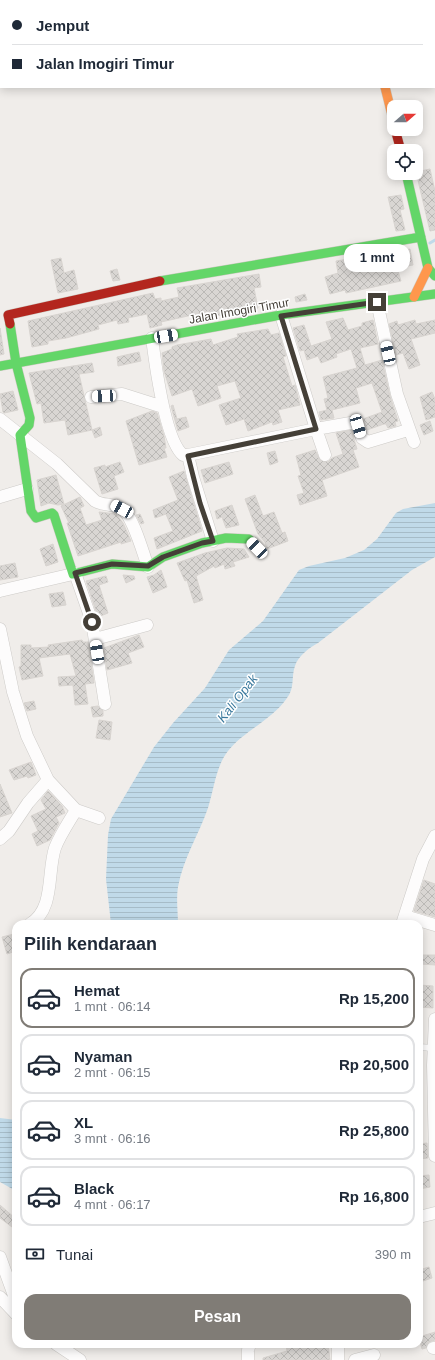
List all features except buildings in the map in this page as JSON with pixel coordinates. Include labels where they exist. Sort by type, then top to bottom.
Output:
[{"type":"street","points":[[385,88],[388,100]]},
{"type":"street","points":[[408,180],[428,268],[435,276]]},
{"type":"street","points":[[105,704],[92,622],[54,514],[52,513],[36,518],[32,516],[20,435],[29,425],[30,418],[16,363],[8,316],[168,279],[421,237]]},
{"type":"street","points":[[414,297],[428,268]]},
{"type":"street","name":"Jalan Imogiri Timur","points":[[0,366],[281,316],[435,294]]},
{"type":"street","points":[[377,302],[397,394],[408,430],[414,442]]},
{"type":"street","points":[[281,316],[325,455]]},
{"type":"street","points":[[152,338],[163,407],[180,452],[188,456],[356,422],[362,438],[368,442],[408,430]]},
{"type":"street","points":[[91,397],[122,394],[163,407]]},
{"type":"street","points":[[0,419],[57,464],[95,501],[115,505],[125,512],[148,566]]},
{"type":"street","points":[[188,456],[194,483],[213,541]]},
{"type":"street","points":[[0,497],[27,489]]},
{"type":"street","points":[[0,591],[112,564],[148,566],[163,557],[202,543],[226,538],[249,539],[257,548]]},
{"type":"street","points":[[95,639],[148,625]]},
{"type":"street","points":[[0,629],[13,692],[27,736],[48,780],[76,810],[99,818]]},
{"type":"street","points":[[0,839],[9,831],[28,803],[48,780]]},
{"type":"street","points":[[35,920],[40,916],[48,894],[55,848],[76,810]]},
{"type":"street","points":[[403,920],[423,859],[435,836]]},
{"type":"street","points":[[423,923],[435,925]]},
{"type":"street","points":[[435,1019],[433,1048],[435,1156]]},
{"type":"street","points":[[423,1216],[435,1213]]},
{"type":"street","points":[[0,1257],[12,1290]]},
{"type":"street","points":[[0,1297],[12,1310]]},
{"type":"street","points":[[62,1348],[80,1360]]},
{"type":"street","points":[[248,1360],[249,1348]]},
{"type":"street","points":[[338,1348],[338,1360]]},
{"type":"street","points":[[355,1360],[374,1355]]},
{"type":"lane","points":[[423,1047],[433,1048]]},
{"type":"water","name":"Kali Opak","points":[[435,503],[435,557],[412,570],[304,653],[296,662],[291,690],[281,706],[242,737],[228,751],[218,771],[208,808],[180,877],[177,896],[178,920],[111,920],[106,879],[108,835],[111,819],[154,747],[173,723],[205,688],[229,650],[263,621],[299,570],[309,566],[345,558],[364,550],[377,539],[396,513],[403,509]]},
{"type":"water","points":[[0,1118],[12,1120],[12,1189],[0,1182]]},
{"type":"waterway","points":[[430,243],[435,240]]},
{"type":"traffic: fast","points":[[408,180],[428,268],[435,276]]},
{"type":"traffic: fast","points":[[160,281],[421,237]]},
{"type":"traffic: fast","points":[[0,366],[281,315],[435,294]]},
{"type":"traffic: fast","points":[[10,324],[16,363],[30,418],[29,425],[20,435],[31,511],[36,518],[52,513],[54,515],[73,574],[112,564],[148,567],[163,557],[202,543],[226,538],[249,539],[257,548]]},
{"type":"traffic: slow","points":[[385,88],[388,100]]},
{"type":"traffic: slow","points":[[414,297],[428,268]]},
{"type":"traffic: jam","points":[[397,136],[399,144]]},
{"type":"traffic: jam","points":[[10,324],[8,315],[160,281]]},
{"type":"route","points":[[92,622],[75,573],[112,564],[148,566],[163,557],[202,543],[213,541],[200,503],[188,456],[316,429],[281,316],[377,302]]}]
